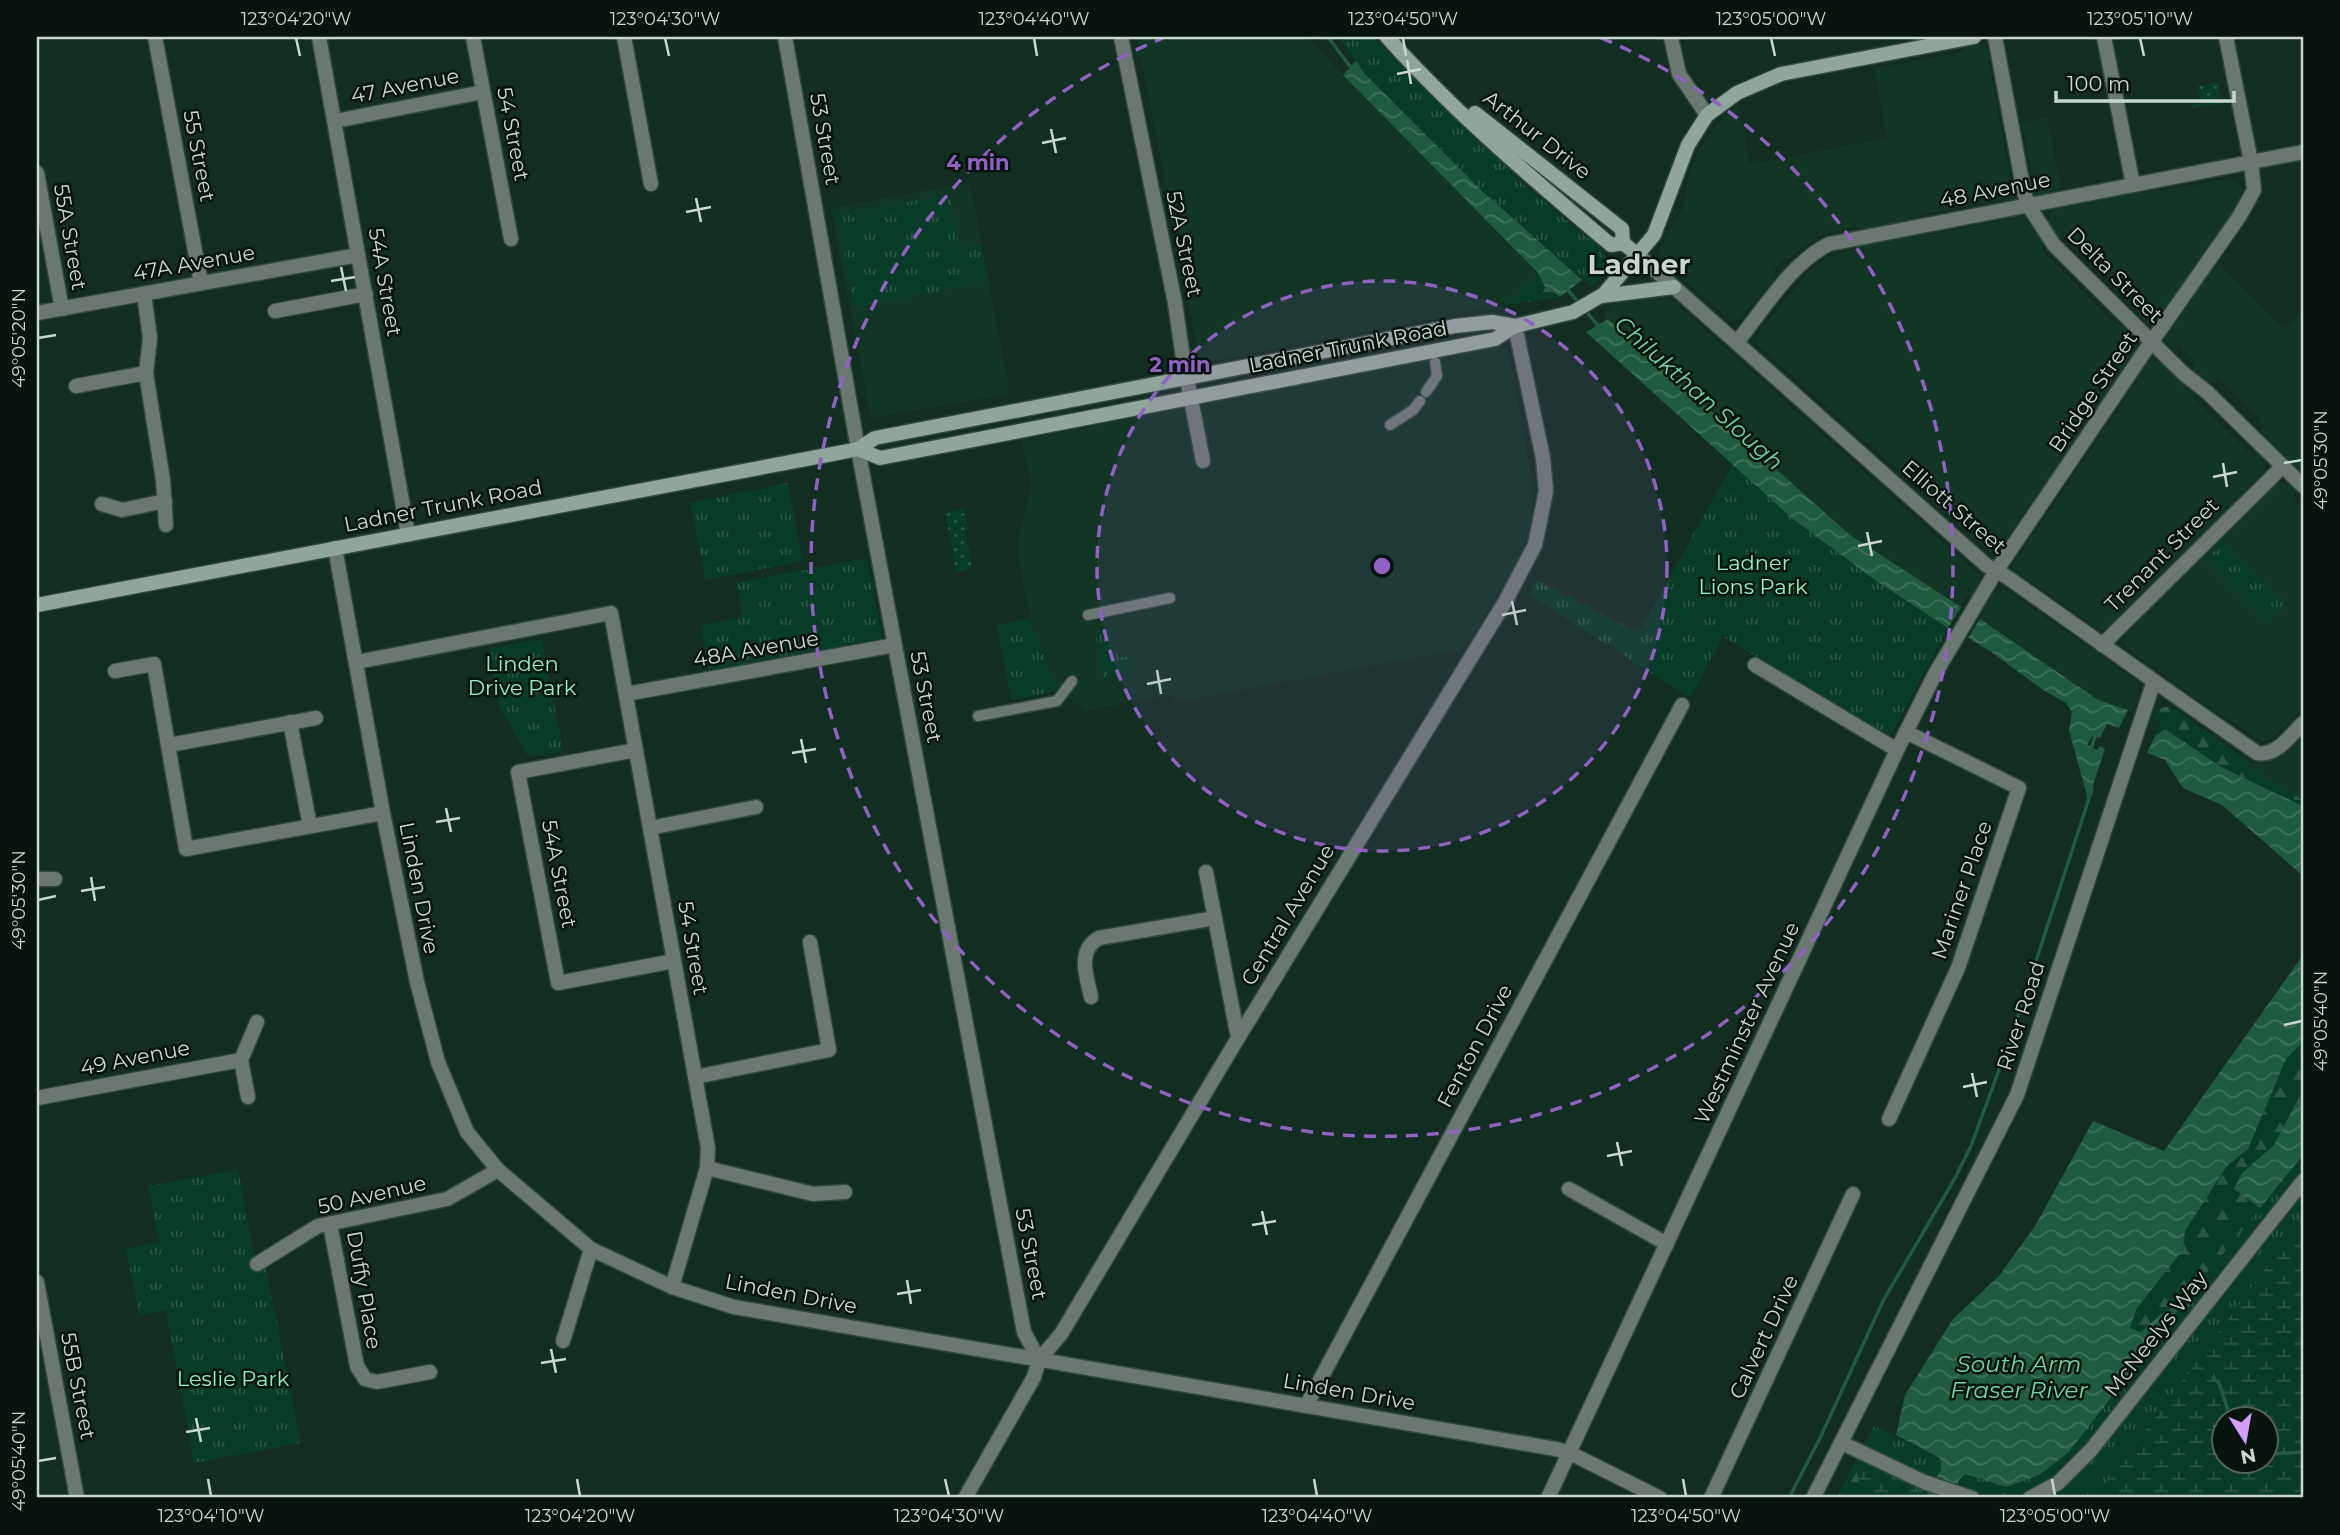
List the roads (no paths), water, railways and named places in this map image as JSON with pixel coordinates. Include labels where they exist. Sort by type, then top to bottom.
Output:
[{"type":"main road","name":"Arthur Drive","points":[[1387,37],[1413,65],[1622,229],[1623,243],[1638,255]]},
{"type":"main road","points":[[1638,255],[1657,229],[1688,145],[1707,115],[1737,93],[1782,74],[1975,37]]},
{"type":"main road","name":"Ladner Trunk Road","points":[[858,449],[880,458],[1495,339],[1515,327],[1573,312],[1602,296],[1638,255]]},
{"type":"main road","points":[[1602,296],[1674,287]]},
{"type":"main road","name":"Ladner Trunk Road","points":[[37,605],[858,449],[875,438],[1455,326],[1492,322],[1515,327]]},
{"type":"street","name":"55 Street","points":[[155,37],[201,283]]},
{"type":"street","name":"54A Street","points":[[319,37],[408,534]]},
{"type":"street","name":"54 Street","points":[[473,37],[511,239]]},
{"type":"street","points":[[624,37],[651,184]]},
{"type":"street","name":"53 Street","points":[[785,37],[858,449],[1024,1332],[1039,1360]]},
{"type":"street","name":"52A Street","points":[[1121,37],[1175,303],[1186,379],[1203,461]]},
{"type":"street","points":[[1671,37],[1681,79],[1707,115]]},
{"type":"street","name":"Delta Street","points":[[1995,37],[2028,205],[2054,245],[2183,373],[2207,392],[2303,486]]},
{"type":"street","points":[[2104,37],[2133,185]]},
{"type":"street","name":"Bridge Street","points":[[1996,571],[2254,190],[2226,37]]},
{"type":"street","name":"47 Avenue","points":[[335,121],[483,92]]},
{"type":"street","name":"48 Avenue","points":[[1737,342],[1799,265],[1811,254],[1829,244],[2303,152]]},
{"type":"street","name":"55A Street","points":[[37,173],[62,309]]},
{"type":"street","name":"47A Avenue","points":[[37,313],[358,255]]},
{"type":"street","name":"Elliott Street","points":[[1638,255],[1986,565],[2252,751],[2269,753],[2303,723]]},
{"type":"street","points":[[144,294],[150,338],[146,373],[166,525]]},
{"type":"street","points":[[275,311],[366,294]]},
{"type":"street","name":"Central Avenue","points":[[965,1498],[1034,1377],[1039,1360],[1061,1334],[1238,1038],[1505,602],[1535,545],[1546,491],[1543,458],[1515,327]]},
{"type":"street","points":[[1390,425],[1413,410],[1423,396],[1437,376],[1435,362]]},
{"type":"street","points":[[76,386],[146,373]]},
{"type":"street","name":"Trenant Street","points":[[2102,645],[2283,466]]},
{"type":"street","points":[[102,504],[122,510],[165,502]]},
{"type":"street","name":"Linden Drive","points":[[335,548],[383,813],[417,982],[438,1062],[467,1132],[498,1170],[591,1249],[672,1287],[734,1307],[1556,1449],[1570,1453],[1660,1498]]},
{"type":"street","name":"Westminster Avenue","points":[[1548,1498],[1897,750],[1955,639],[1996,571]]},
{"type":"street","points":[[1088,615],[1170,598]]},
{"type":"street","name":"54 Street","points":[[357,662],[611,614],[708,1148],[707,1168],[672,1287]]},
{"type":"street","name":"48A Avenue","points":[[626,694],[895,645]]},
{"type":"street","points":[[116,671],[154,664],[186,849],[383,813]]},
{"type":"street","points":[[1755,665],[1897,750]]},
{"type":"street","points":[[978,716],[1057,701],[1072,681]]},
{"type":"street","name":"River Road","points":[[1813,1498],[2017,1095],[2154,681]]},
{"type":"street","name":"Fenton Drive","points":[[1306,1406],[1682,705]]},
{"type":"street","points":[[169,745],[316,718]]},
{"type":"street","points":[[290,723],[310,827]]},
{"type":"street","name":"Mariner Place","points":[[1889,1119],[1958,968],[2019,788],[1906,732]]},
{"type":"street","name":"54A Street","points":[[636,750],[518,772],[558,983],[674,961]]},
{"type":"street","points":[[650,828],[756,807]]},
{"type":"street","points":[[1206,872],[1238,1038]]},
{"type":"street","points":[[37,879],[55,878]]},
{"type":"street","points":[[1091,997],[1084,962],[1091,942],[1099,938],[1215,918]]},
{"type":"street","points":[[695,1077],[830,1050],[810,942]]},
{"type":"street","points":[[248,1097],[241,1060],[257,1022]]},
{"type":"street","name":"49 Avenue","points":[[37,1098],[241,1060]]},
{"type":"street","points":[[707,1168],[813,1194],[845,1192]]},
{"type":"street","name":"50 Avenue","points":[[257,1264],[318,1227],[447,1199],[498,1170]]},
{"type":"street","name":"McNeelys Way","points":[[2030,1498],[2058,1483],[2091,1450],[2303,1181]]},
{"type":"street","points":[[1569,1189],[1667,1244]]},
{"type":"street","name":"Calvert Drive","points":[[1711,1498],[1853,1194]]},
{"type":"street","name":"Duffy Place","points":[[330,1224],[357,1366],[365,1379],[377,1382],[430,1373]]},
{"type":"street","points":[[563,1341],[591,1249]]},
{"type":"street","name":"55B Street","points":[[37,1282],[77,1498]]},
{"type":"street","points":[[1842,1443],[1924,1482],[1972,1498]]},
{"type":"water","points":[[1356,61],[1365,74],[1480,189],[1582,280],[1560,297],[1545,287],[1538,273],[1343,75]]},
{"type":"water","points":[[1608,319],[1850,535],[1961,607],[1948,628],[1879,583],[1793,519],[1586,332]]},
{"type":"water","points":[[1980,619],[2098,700],[2128,710],[2119,728],[2107,724],[2100,738],[2093,735],[2087,745],[2097,750],[2100,746],[2105,749],[2088,800],[2069,730],[2072,712],[2066,703],[1968,638]]},
{"type":"water","points":[[2165,729],[2223,768],[2303,806],[2303,876],[2222,805],[2183,788],[2165,760],[2147,753],[2155,736]]},
{"type":"water","name":"South Arm Fraser River","points":[[2303,955],[2303,1042],[2286,1059],[2248,1149],[2227,1166],[2185,1231],[2183,1250],[2137,1308],[2130,1328],[2141,1332],[2161,1314],[2187,1298],[2069,1452],[2039,1475],[2006,1487],[1965,1474],[1959,1480],[1956,1498],[1925,1498],[1941,1470],[1940,1458],[1896,1435],[1905,1395],[1953,1319],[1999,1276],[2035,1226],[2093,1121],[2164,1151]]},
{"type":"water","points":[[2303,1090],[2303,1155],[2260,1208],[2234,1189],[2242,1173],[2274,1145]]},
{"type":"waterway","name":"Chilukthan Slough","points":[[1328,37],[1352,69]]},
{"type":"waterway","name":"Chilukthan Slough","points":[[1565,287],[1581,305]]},
{"type":"waterway","name":"Chilukthan Slough","points":[[1586,311],[1599,327]]},
{"type":"waterway","points":[[2091,749],[2096,733]]},
{"type":"waterway","points":[[1789,1498],[1821,1436],[1883,1301],[1971,1146],[2013,1032],[2092,789],[2091,785]]},
{"type":"waterway","points":[[2213,1378],[2219,1383],[2226,1406]]},
{"type":"waterway","points":[[2280,1453],[2303,1452]]},
{"type":"district","name":"Ladner","points":[[1639,264]]},
{"type":"park label","name":"Ladner Lions Park","points":[[1753,575]]},
{"type":"park label","name":"Linden Drive Park","points":[[522,676]]},
{"type":"park label","name":"Leslie Park","points":[[233,1379]]}]
